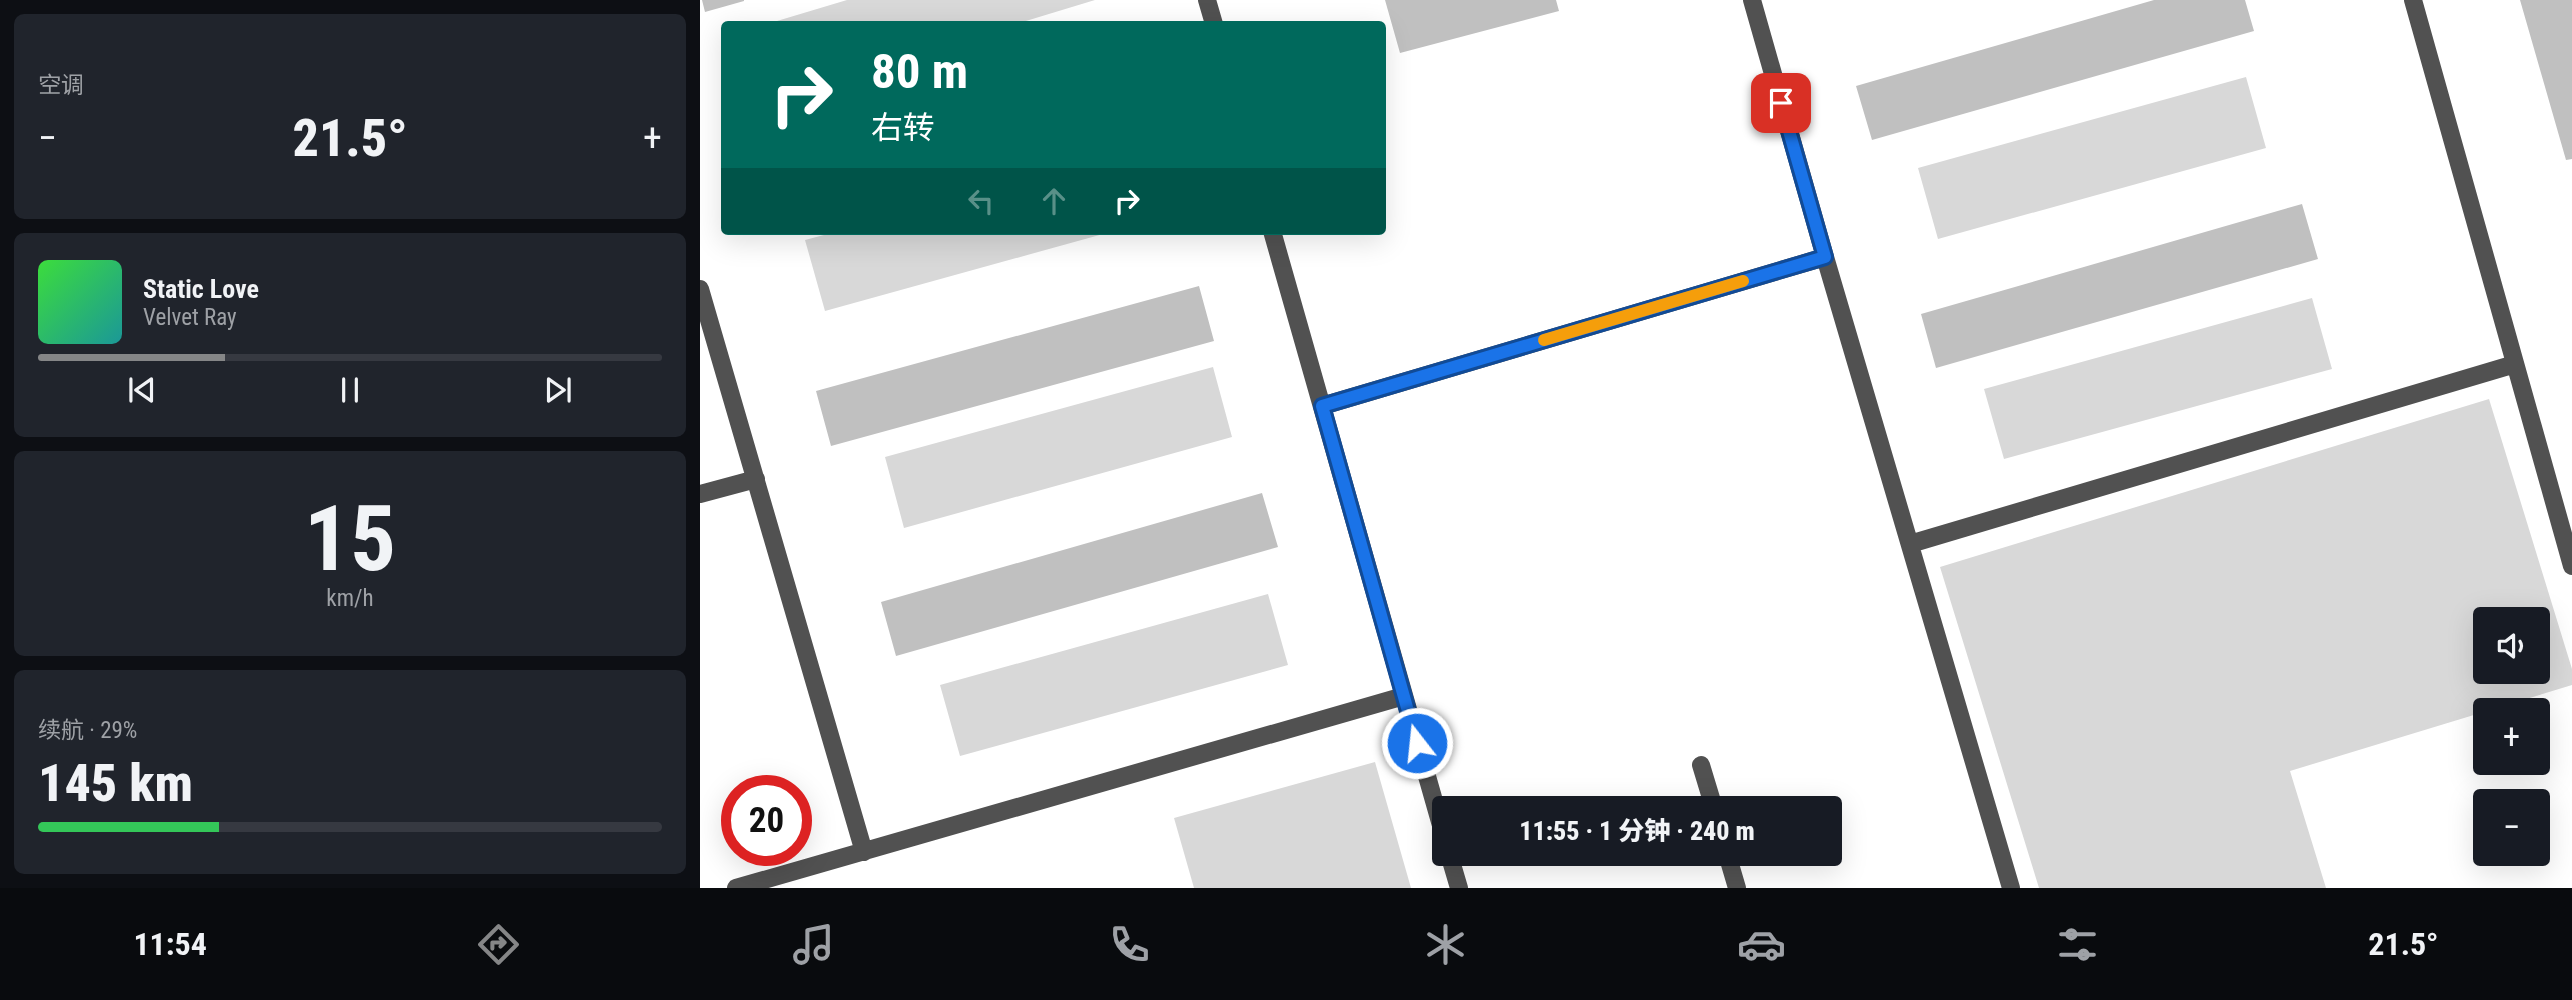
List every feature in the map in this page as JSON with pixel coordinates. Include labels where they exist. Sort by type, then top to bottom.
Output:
[{"type":"lane","points":[[1207,0],[1213,21]]},
{"type":"lane","points":[[1752,0],[2011,888]]},
{"type":"lane","points":[[2413,0],[2572,566]]},
{"type":"lane","points":[[1273,235],[1433,796]]},
{"type":"lane","points":[[1322,406],[1825,257]]},
{"type":"lane","points":[[700,289],[864,852]]},
{"type":"lane","points":[[1910,544],[2515,364]]},
{"type":"lane","points":[[700,494],[756,480]]},
{"type":"lane","points":[[736,888],[758,885],[1404,696]]},
{"type":"lane","points":[[1701,765],[1710,796]]},
{"type":"lane","points":[[1453,866],[1459,888]]},
{"type":"lane","points":[[1731,866],[1737,888]]},
{"type":"shaded area","points":[[847,0],[1095,0],[1026,21],[777,21]]},
{"type":"shaded area","points":[[2246,77],[2266,148],[1938,239],[1918,168]]},
{"type":"shaded area","points":[[824,235],[1100,235],[825,311],[805,240]]},
{"type":"shaded area","points":[[2312,298],[2332,369],[2004,459],[1984,389]]},
{"type":"shaded area","points":[[1213,367],[1232,437],[904,528],[885,457]]},
{"type":"shaded area","points":[[2489,399],[2572,669],[2572,685],[2529,698],[2473,698],[2473,715],[2290,771],[2326,888],[2039,888],[1940,567]]},
{"type":"shaded area","points":[[1268,594],[1288,665],[960,756],[940,685]]},
{"type":"shaded area","points":[[1375,762],[1411,888],[1194,888],[1174,818]]},
{"type":"building","points":[[702,0],[744,0],[744,1],[705,12]]},
{"type":"building","points":[[1385,0],[1556,0],[1559,11],[1400,53]]},
{"type":"building","points":[[2154,0],[2245,0],[2254,31],[1872,140],[1856,86]]},
{"type":"building","points":[[2520,0],[2572,0],[2572,159],[2566,160]]},
{"type":"building","points":[[2302,204],[2318,259],[1936,368],[1921,314]]},
{"type":"building","points":[[1199,286],[1214,341],[831,446],[816,391]]},
{"type":"building","points":[[1262,493],[1278,547],[896,656],[881,602]]},
{"type":"slow traffic","points":[[1544,340],[1743,281]]},
{"type":"route","points":[[1417,743],[1322,406],[1825,257],[1781,103]]}]
